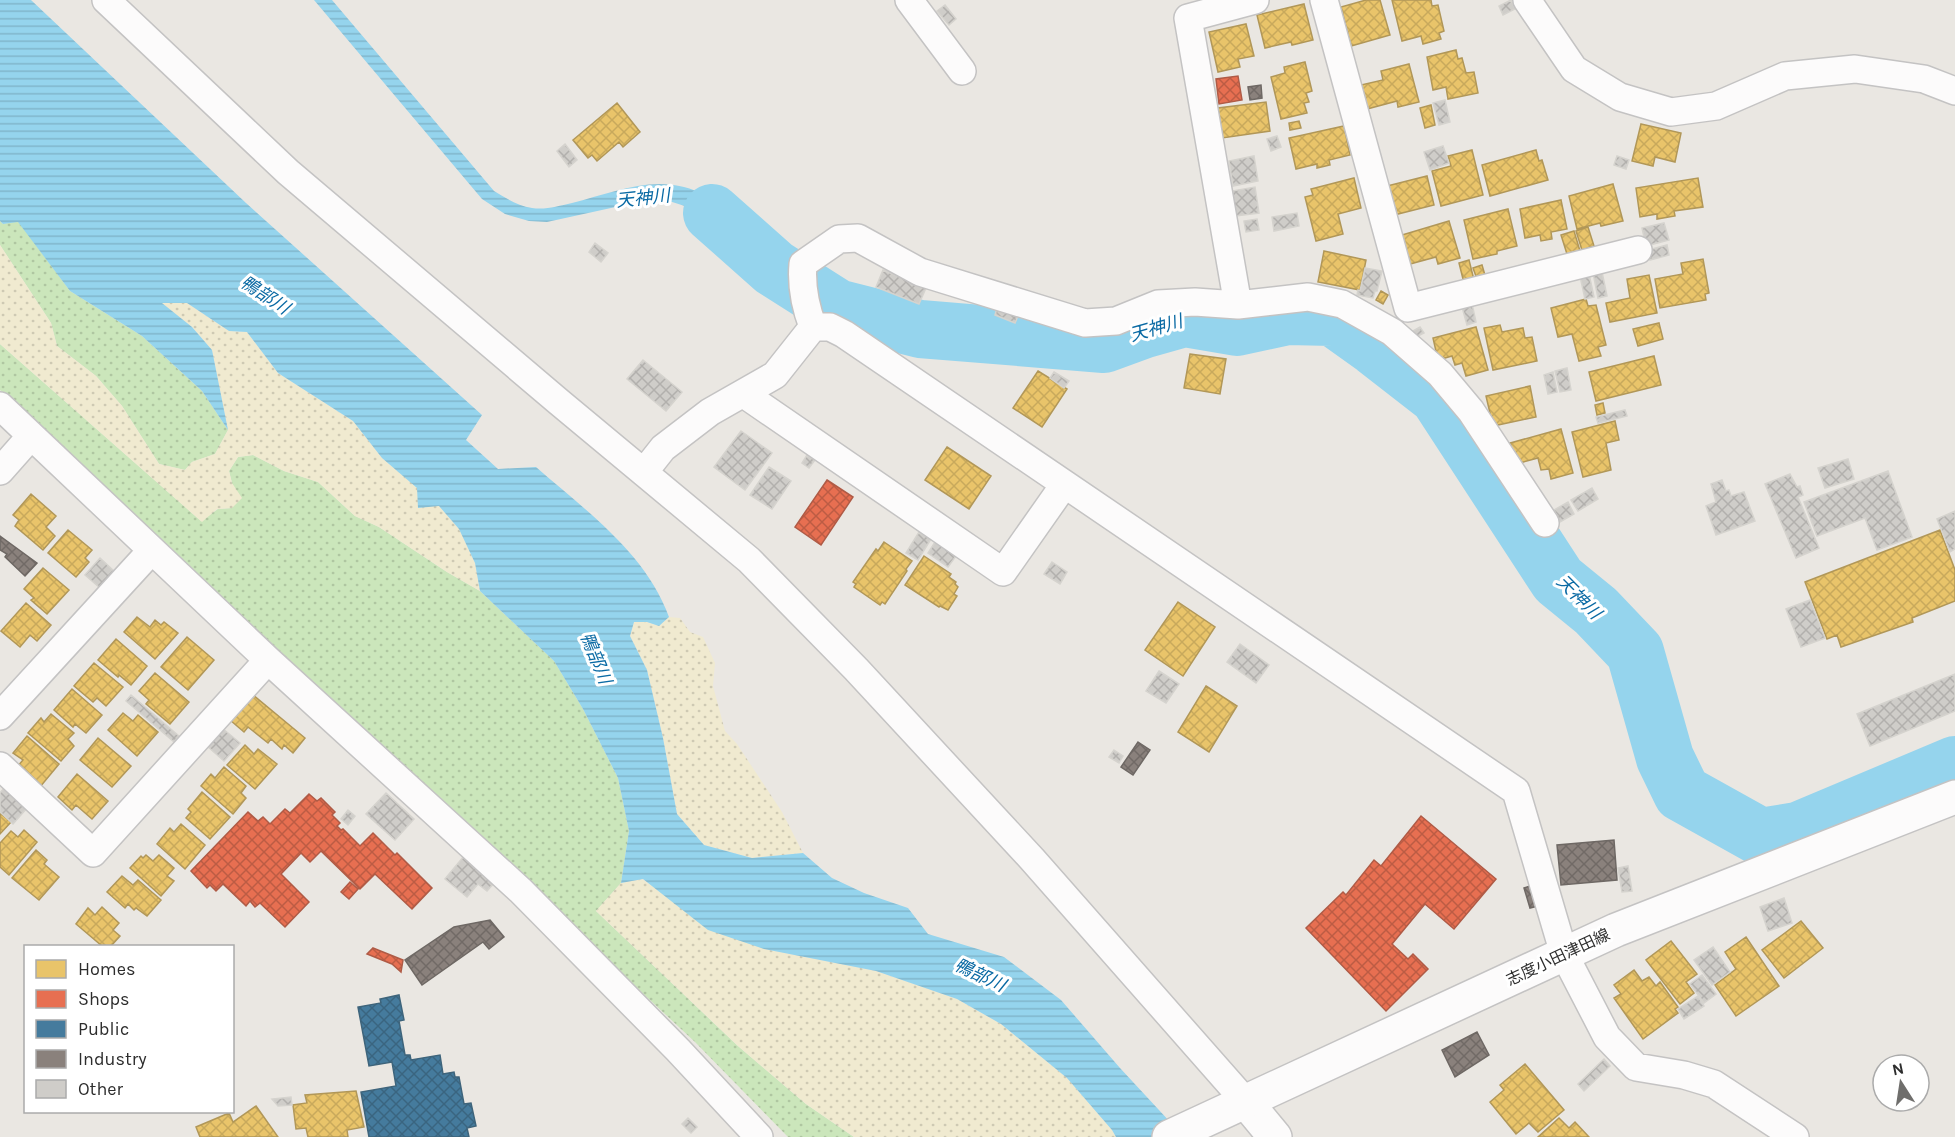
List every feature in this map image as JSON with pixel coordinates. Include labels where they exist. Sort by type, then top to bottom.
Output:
[{"type":"main road","name":"志度小田津田線","points":[[1169,1137],[1616,930],[1955,797]]},
{"type":"main road","points":[[1232,1108],[1275,1137]]},
{"type":"street","points":[[909,0],[962,70]]},
{"type":"street","points":[[1238,305],[1188,18],[1255,0]]},
{"type":"street","points":[[1324,0],[1408,308]]},
{"type":"street","points":[[1527,0],[1574,69],[1620,97],[1671,112],[1716,106],[1785,76],[1855,69],[1924,79],[1955,91]]},
{"type":"street","points":[[108,1],[288,172],[749,560],[856,669],[1032,859],[1232,1108]]},
{"type":"street","points":[[644,472],[663,448],[710,412],[776,375],[807,327],[802,277],[803,264],[839,239],[858,238],[920,272],[1085,323],[1116,321],[1158,304],[1195,302],[1238,305],[1308,297],[1342,304],[1392,332],[1440,374],[1471,411],[1545,523]]},
{"type":"street","points":[[1392,332],[1408,308],[1638,250]]},
{"type":"street","points":[[807,327],[830,327],[844,334],[1056,496],[1516,791],[1564,954],[1607,1037],[1636,1067],[1684,1075],[1714,1084],[1795,1137]]},
{"type":"street","points":[[744,394],[1003,572],[1056,496]]},
{"type":"street","points":[[0,406],[268,660],[521,891],[678,1050],[759,1137]]},
{"type":"street","points":[[0,471],[31,436]]},
{"type":"street","points":[[0,716],[152,550]]},
{"type":"street","points":[[0,766],[93,853],[268,660]]},
{"type":"green space","points":[[0,221],[3,224],[18,221],[70,291],[142,336],[202,391],[228,430],[215,454],[192,462],[185,470],[159,464],[122,406],[96,376],[57,346],[51,323],[0,245]]},
{"type":"green space","points":[[0,344],[201,521],[218,509],[232,508],[232,483],[229,471],[238,457],[253,455],[284,471],[318,482],[355,516],[379,527],[480,591],[554,661],[583,709],[618,778],[629,831],[621,883],[596,911],[738,1046],[806,1104],[854,1137],[788,1137],[695,1042],[170,553],[0,390]]},
{"type":"sand","points":[[0,245],[51,323],[57,346],[96,376],[122,406],[159,464],[185,470],[192,462],[215,454],[228,430],[212,350],[192,327],[161,303],[187,303],[229,331],[247,332],[278,373],[353,421],[382,458],[439,506],[459,529],[475,563],[480,591],[379,527],[355,516],[318,482],[284,471],[253,455],[238,457],[229,471],[232,483],[242,498],[232,508],[217,509],[202,522],[0,344]]},
{"type":"sand","points":[[669,617],[680,618],[690,632],[703,637],[715,663],[713,686],[725,731],[737,744],[782,812],[803,853],[752,858],[704,845],[677,814],[647,670],[630,636],[634,622],[647,622],[659,626]]},
{"type":"sand","points":[[642,879],[765,949],[876,971],[957,999],[1001,1024],[1067,1078],[1116,1137],[854,1137],[806,1104],[738,1046],[596,911],[621,883]]},
{"type":"water","name":"鴨部川","points":[[0,0],[31,0],[246,203],[482,415],[466,440],[498,469],[536,467],[613,534],[630,553],[659,594],[669,617],[659,626],[647,622],[634,622],[630,636],[647,670],[677,814],[704,845],[752,858],[803,853],[832,878],[864,893],[908,908],[928,934],[1004,957],[1061,1000],[1184,1137],[1116,1137],[1067,1078],[1001,1024],[957,999],[876,971],[764,949],[708,930],[643,879],[621,883],[629,831],[618,778],[583,709],[554,661],[480,591],[475,563],[459,529],[439,506],[418,508],[417,488],[382,458],[353,421],[278,373],[247,332],[229,331],[187,303],[162,303],[192,327],[212,350],[228,430],[202,391],[142,336],[70,291],[18,222],[3,224],[0,221]]},
{"type":"water","points":[[314,0],[332,0],[494,191],[517,204],[532,208],[552,207],[642,185],[670,184],[697,192],[723,206],[781,255],[769,271],[697,210],[666,200],[643,201],[547,222],[529,221],[505,214],[482,199]]},
{"type":"building: Homes","points":[[1366,0],[1380,0],[1390,35],[1351,46],[1341,7]]},
{"type":"building: Homes","points":[[1392,0],[1431,0],[1432,6],[1438,5],[1444,31],[1439,33],[1441,39],[1423,44],[1421,36],[1402,41]]},
{"type":"building: Homes","points":[[1304,4],[1313,40],[1265,48],[1257,15]]},
{"type":"building: Homes","points":[[1246,24],[1254,56],[1238,59],[1240,67],[1218,72],[1209,32]]},
{"type":"building: Homes","points":[[1456,50],[1458,59],[1462,58],[1466,73],[1474,72],[1478,93],[1448,99],[1446,87],[1433,90],[1427,57]]},
{"type":"building: Homes","points":[[1305,62],[1312,91],[1306,93],[1309,102],[1304,103],[1307,113],[1281,119],[1271,77],[1285,73],[1284,67]]},
{"type":"building: Homes","points":[[1409,64],[1419,102],[1398,107],[1397,101],[1367,109],[1361,85],[1383,80],[1381,71]]},
{"type":"building: Homes","points":[[1266,102],[1270,131],[1222,138],[1218,108]]},
{"type":"building: Homes","points":[[617,103],[640,132],[623,147],[619,142],[597,161],[592,155],[588,158],[573,140]]},
{"type":"building: Homes","points":[[1431,105],[1435,125],[1425,128],[1420,108]]},
{"type":"building: Homes","points":[[1299,121],[1301,128],[1290,130],[1289,123]]},
{"type":"building: Homes","points":[[1641,124],[1681,133],[1675,162],[1655,157],[1653,166],[1632,161]]},
{"type":"building: Homes","points":[[1344,126],[1350,155],[1329,160],[1330,165],[1317,168],[1317,164],[1296,169],[1289,138]]},
{"type":"building: Homes","points":[[1472,150],[1483,195],[1441,206],[1432,171],[1451,166],[1448,156]]},
{"type":"building: Homes","points":[[1536,150],[1539,161],[1542,160],[1548,180],[1490,196],[1482,165]]},
{"type":"building: Homes","points":[[1427,176],[1434,205],[1394,215],[1387,186]]},
{"type":"building: Homes","points":[[1354,178],[1361,208],[1338,214],[1343,234],[1316,241],[1305,197],[1313,195],[1311,189]]},
{"type":"building: Homes","points":[[1698,178],[1703,207],[1674,211],[1675,216],[1657,219],[1657,214],[1640,217],[1636,188]]},
{"type":"building: Homes","points":[[1613,184],[1623,221],[1601,226],[1600,223],[1577,229],[1569,196]]},
{"type":"building: Homes","points":[[1561,200],[1567,229],[1551,232],[1552,239],[1541,241],[1540,235],[1525,238],[1520,209]]},
{"type":"building: Homes","points":[[1508,209],[1517,246],[1497,251],[1497,254],[1473,259],[1464,220]]},
{"type":"building: Homes","points":[[1449,221],[1460,258],[1438,264],[1436,257],[1410,264],[1402,235]]},
{"type":"building: Homes","points":[[1588,227],[1594,246],[1582,250],[1576,231]]},
{"type":"building: Homes","points":[[1574,231],[1580,251],[1567,254],[1561,235]]},
{"type":"building: Homes","points":[[1324,251],[1366,260],[1360,290],[1318,282]]},
{"type":"building: Homes","points":[[1703,259],[1709,293],[1705,294],[1706,300],[1660,308],[1655,279],[1683,274],[1681,263]]},
{"type":"building: Homes","points":[[1469,260],[1474,280],[1464,283],[1459,263]]},
{"type":"building: Homes","points":[[1482,265],[1485,275],[1477,279],[1473,268]]},
{"type":"building: Homes","points":[[1649,275],[1657,313],[1610,322],[1606,303],[1630,298],[1627,279]]},
{"type":"building: Homes","points":[[1381,291],[1388,295],[1383,304],[1376,300]]},
{"type":"building: Homes","points":[[1586,299],[1588,306],[1596,305],[1606,345],[1598,347],[1601,356],[1579,361],[1572,334],[1558,337],[1551,308]]},
{"type":"building: Homes","points":[[1659,323],[1663,339],[1638,346],[1633,329]]},
{"type":"building: Homes","points":[[1500,325],[1502,332],[1523,328],[1525,338],[1532,337],[1537,361],[1493,370],[1484,328]]},
{"type":"building: Homes","points":[[1476,327],[1488,370],[1466,376],[1462,363],[1455,365],[1452,356],[1438,360],[1433,338]]},
{"type":"building: Homes","points":[[1190,354],[1226,359],[1220,394],[1184,388]]},
{"type":"building: Homes","points":[[1654,356],[1661,385],[1596,401],[1589,372]]},
{"type":"building: Homes","points":[[1038,371],[1067,389],[1042,427],[1013,408]]},
{"type":"building: Homes","points":[[1530,386],[1536,417],[1493,426],[1486,396]]},
{"type":"building: Homes","points":[[1603,403],[1605,413],[1597,415],[1595,405]]},
{"type":"building: Homes","points":[[1615,421],[1619,440],[1606,443],[1611,470],[1583,477],[1572,432]]},
{"type":"building: Homes","points":[[1561,429],[1573,473],[1551,479],[1549,469],[1541,470],[1538,458],[1516,464],[1510,443]]},
{"type":"building: Homes","points":[[947,447],[991,476],[969,509],[925,480]]},
{"type":"building: Homes","points":[[31,494],[56,516],[46,527],[55,536],[43,550],[15,526],[19,520],[13,515]]},
{"type":"building: Homes","points":[[68,530],[92,550],[85,558],[89,562],[76,577],[48,553]]},
{"type":"building: Homes","points":[[1940,530],[1955,570],[1955,601],[1912,618],[1913,622],[1841,647],[1837,635],[1827,639],[1805,582]]},
{"type":"building: Homes","points":[[884,542],[912,561],[885,604],[882,602],[880,605],[854,587],[856,584],[853,582],[876,549],[878,551]]},
{"type":"building: Homes","points":[[924,556],[951,574],[949,577],[956,582],[958,587],[954,594],[957,596],[948,610],[939,607],[905,585]]},
{"type":"building: Homes","points":[[43,568],[69,590],[47,614],[31,600],[34,598],[24,589]]},
{"type":"building: Homes","points":[[1178,602],[1215,627],[1183,676],[1145,650]]},
{"type":"building: Homes","points":[[26,603],[51,625],[37,641],[30,635],[20,647],[1,631]]},
{"type":"building: Homes","points":[[137,617],[150,627],[155,620],[161,625],[164,622],[178,633],[155,659],[124,632]]},
{"type":"building: Homes","points":[[187,637],[214,660],[188,690],[161,667]]},
{"type":"building: Homes","points":[[116,639],[147,666],[131,685],[98,660]]},
{"type":"building: Homes","points":[[94,663],[123,687],[106,706],[97,698],[93,702],[74,686]]},
{"type":"building: Homes","points":[[155,673],[189,702],[170,724],[146,704],[149,700],[139,691]]},
{"type":"building: Homes","points":[[1206,686],[1237,706],[1209,752],[1178,732]]},
{"type":"building: Homes","points":[[72,689],[102,715],[86,733],[75,724],[73,727],[54,710]]},
{"type":"building: Homes","points":[[252,694],[305,738],[293,753],[284,745],[282,749],[271,739],[268,743],[248,727],[244,732],[230,720]]},
{"type":"building: Homes","points":[[123,713],[133,721],[138,715],[158,732],[137,756],[108,730]]},
{"type":"building: Homes","points":[[51,714],[74,733],[68,739],[74,746],[61,761],[28,733],[41,718],[44,722]]},
{"type":"building: Homes","points":[[27,736],[59,764],[40,787],[17,767],[23,760],[13,753]]},
{"type":"building: Homes","points":[[98,738],[131,766],[112,787],[80,760]]},
{"type":"building: Homes","points":[[245,745],[254,754],[258,749],[277,764],[255,789],[227,765]]},
{"type":"building: Homes","points":[[224,767],[246,786],[241,793],[246,798],[233,814],[201,786],[211,774],[215,778]]},
{"type":"building: Homes","points":[[77,774],[108,801],[92,819],[76,805],[72,810],[58,797]]},
{"type":"building: Homes","points":[[202,792],[230,817],[210,839],[186,818],[191,812],[188,809]]},
{"type":"building: Homes","points":[[0,813],[11,822],[0,834]]},
{"type":"building: Homes","points":[[181,824],[205,845],[185,869],[157,844],[170,828],[174,832]]},
{"type":"building: Homes","points":[[24,830],[37,842],[9,875],[0,867],[0,843],[11,831],[18,837]]},
{"type":"building: Homes","points":[[36,850],[47,860],[44,864],[59,877],[39,900],[12,878]]},
{"type":"building: Homes","points":[[146,855],[153,861],[159,855],[174,868],[167,876],[174,881],[161,896],[130,868],[141,856],[143,858]]},
{"type":"building: Homes","points":[[122,876],[133,885],[138,880],[161,900],[147,916],[136,908],[134,910],[128,904],[125,908],[107,892]]},
{"type":"building: Homes","points":[[102,907],[119,923],[113,930],[120,936],[112,945],[101,945],[76,924],[88,908],[95,915]]},
{"type":"building: Homes","points":[[1801,921],[1823,948],[1784,978],[1762,950]]},
{"type":"building: Homes","points":[[1746,937],[1779,986],[1736,1016],[1715,985],[1736,969],[1725,952]]},
{"type":"building: Homes","points":[[1671,941],[1697,974],[1686,982],[1694,993],[1680,1004],[1646,960]]},
{"type":"building: Homes","points":[[1634,970],[1642,981],[1649,977],[1656,986],[1660,982],[1678,1007],[1675,1009],[1678,1013],[1643,1039],[1614,998],[1621,994],[1614,985]]},
{"type":"building: Homes","points":[[1525,1064],[1564,1110],[1538,1132],[1529,1123],[1516,1134],[1490,1102],[1504,1090],[1500,1085]]},
{"type":"building: Homes","points":[[356,1091],[364,1127],[347,1130],[348,1137],[308,1137],[306,1128],[296,1129],[293,1105],[307,1103],[305,1095]]},
{"type":"building: Homes","points":[[256,1106],[278,1137],[200,1137],[196,1127],[229,1113],[233,1122]]},
{"type":"building: Homes","points":[[1559,1118],[1569,1128],[1575,1122],[1589,1137],[1538,1137]]},
{"type":"building: Shops","points":[[1238,76],[1242,100],[1219,104],[1216,79]]},
{"type":"building: Shops","points":[[827,480],[853,497],[821,545],[795,527]]},
{"type":"building: Shops","points":[[309,794],[317,801],[321,798],[335,812],[332,815],[340,823],[337,826],[360,846],[373,833],[432,888],[412,909],[375,874],[360,889],[321,851],[310,862],[301,853],[281,874],[309,902],[285,927],[260,903],[255,907],[250,901],[246,906],[223,884],[216,891],[210,885],[207,888],[191,871],[248,812],[258,821],[263,817],[270,824],[285,809],[290,813]]},
{"type":"building: Shops","points":[[1421,816],[1496,879],[1454,929],[1425,904],[1392,944],[1408,959],[1413,954],[1428,969],[1386,1011],[1306,928],[1343,892],[1346,895],[1374,860],[1381,866]]},
{"type":"building: Shops","points":[[350,882],[358,889],[349,899],[341,892]]},
{"type":"building: Shops","points":[[373,948],[403,960],[401,972],[392,964],[367,954]]},
{"type":"building: Public","points":[[399,995],[404,1020],[399,1021],[405,1055],[410,1055],[411,1060],[440,1055],[443,1074],[454,1072],[455,1077],[459,1077],[464,1104],[471,1103],[476,1126],[467,1128],[469,1137],[369,1137],[361,1092],[396,1086],[392,1062],[369,1066],[358,1007],[381,1003],[380,999]]},
{"type":"building: Industry","points":[[1261,85],[1262,98],[1250,100],[1248,87]]},
{"type":"building: Industry","points":[[0,536],[37,563],[25,576],[5,557],[7,554],[0,550]]},
{"type":"building: Industry","points":[[1138,742],[1150,750],[1133,775],[1121,767]]},
{"type":"building: Industry","points":[[1614,840],[1617,880],[1561,885],[1557,845]]},
{"type":"building: Industry","points":[[1533,885],[1538,906],[1530,908],[1524,888]]},
{"type":"building: Industry","points":[[490,920],[504,937],[489,949],[483,942],[422,985],[405,960],[454,927]]},
{"type":"building: Industry","points":[[1477,1032],[1489,1055],[1455,1077],[1442,1050]]},
{"type":"building: Other","points":[[1511,0],[1515,9],[1503,15],[1499,6]]},
{"type":"building: Other","points":[[945,5],[956,19],[949,25],[937,11]]},
{"type":"building: Other","points":[[1445,100],[1450,122],[1439,125],[1433,103]]},
{"type":"building: Other","points":[[1277,136],[1281,147],[1271,151],[1267,139]]},
{"type":"building: Other","points":[[565,144],[577,160],[569,167],[557,151]]},
{"type":"building: Other","points":[[1443,146],[1449,163],[1430,170],[1424,152]]},
{"type":"building: Other","points":[[1254,156],[1258,181],[1233,186],[1229,161]]},
{"type":"building: Other","points":[[1617,156],[1629,160],[1626,169],[1614,165]]},
{"type":"building: Other","points":[[1255,187],[1259,213],[1236,216],[1232,191]]},
{"type":"building: Other","points":[[1297,213],[1299,226],[1274,231],[1272,217]]},
{"type":"building: Other","points":[[1257,219],[1259,230],[1246,232],[1244,221]]},
{"type":"building: Other","points":[[1664,223],[1669,240],[1646,246],[1642,228]]},
{"type":"building: Other","points":[[595,243],[608,253],[601,262],[589,252]]},
{"type":"building: Other","points":[[1667,245],[1669,255],[1650,260],[1648,250]]},
{"type":"building: Other","points":[[1365,268],[1382,271],[1373,298],[1357,295]]},
{"type":"building: Other","points":[[883,270],[926,288],[919,304],[876,287]]},
{"type":"building: Other","points":[[1602,272],[1607,296],[1598,298],[1593,273]]},
{"type":"building: Other","points":[[1589,274],[1594,297],[1585,299],[1580,276]]},
{"type":"building: Other","points":[[1472,304],[1476,322],[1467,325],[1462,307]]},
{"type":"building: Other","points":[[997,308],[1018,316],[1015,323],[995,315]]},
{"type":"building: Other","points":[[1420,327],[1424,333],[1414,338],[1411,332]]},
{"type":"building: Other","points":[[643,360],[682,392],[666,411],[627,379]]},
{"type":"building: Other","points":[[1567,368],[1571,390],[1560,392],[1555,371]]},
{"type":"building: Other","points":[[1054,372],[1069,381],[1064,388],[1050,378]]},
{"type":"building: Other","points":[[1553,372],[1557,392],[1548,394],[1544,375]]},
{"type":"building: Other","points":[[1625,410],[1627,416],[1598,423],[1596,417]]},
{"type":"building: Other","points":[[741,431],[772,453],[745,490],[714,467]]},
{"type":"building: Other","points":[[807,455],[815,460],[809,468],[802,463]]},
{"type":"building: Other","points":[[1848,459],[1854,479],[1825,488],[1818,468]]},
{"type":"building: Other","points":[[769,467],[791,481],[772,509],[750,495]]},
{"type":"building: Other","points":[[1888,471],[1912,537],[1877,550],[1865,518],[1817,536],[1804,502]]},
{"type":"building: Other","points":[[1790,474],[1797,487],[1800,486],[1803,495],[1798,497],[1819,548],[1796,558],[1765,484]]},
{"type":"building: Other","points":[[1722,480],[1726,491],[1729,490],[1731,496],[1744,492],[1755,521],[1716,535],[1706,506],[1716,502],[1711,484]]},
{"type":"building: Other","points":[[1592,488],[1598,499],[1578,511],[1571,500]]},
{"type":"building: Other","points":[[1568,502],[1574,514],[1560,522],[1554,510]]},
{"type":"building: Other","points":[[1955,511],[1955,549],[1950,552],[1937,519]]},
{"type":"building: Other","points":[[919,532],[931,539],[918,560],[906,553]]},
{"type":"building: Other","points":[[935,542],[956,556],[948,567],[928,553]]},
{"type":"building: Other","points":[[100,558],[114,571],[100,588],[85,575]]},
{"type":"building: Other","points":[[1052,562],[1067,572],[1060,584],[1044,574]]},
{"type":"building: Other","points":[[1810,600],[1825,638],[1801,647],[1786,609]]},
{"type":"building: Other","points":[[1240,644],[1269,665],[1256,683],[1227,662]]},
{"type":"building: Other","points":[[1159,671],[1179,684],[1166,703],[1146,691]]},
{"type":"building: Other","points":[[1955,674],[1955,711],[1870,746],[1857,714]]},
{"type":"building: Other","points":[[131,695],[179,736],[174,742],[126,701]]},
{"type":"building: Other","points":[[222,728],[240,743],[224,761],[207,746]]},
{"type":"building: Other","points":[[1114,750],[1123,756],[1119,763],[1109,757]]},
{"type":"building: Other","points":[[4,788],[27,808],[13,824],[0,812],[0,793]]},
{"type":"building: Other","points":[[386,793],[414,819],[395,840],[366,814]]},
{"type":"building: Other","points":[[348,810],[355,816],[348,825],[341,819]]},
{"type":"building: Other","points":[[464,856],[495,882],[487,891],[478,884],[467,897],[445,879]]},
{"type":"building: Other","points":[[1628,866],[1632,891],[1622,892],[1618,868]]},
{"type":"building: Other","points":[[1784,898],[1792,923],[1768,931],[1760,907]]},
{"type":"building: Other","points":[[1713,947],[1730,972],[1712,985],[1694,960]]},
{"type":"building: Other","points":[[1702,975],[1716,994],[1704,1003],[1690,984]]},
{"type":"building: Other","points":[[1698,996],[1704,1006],[1684,1019],[1678,1009]]},
{"type":"building: Other","points":[[1604,1059],[1610,1066],[1584,1091],[1578,1084]]},
{"type":"building: Other","points":[[291,1097],[292,1105],[278,1106],[272,1099]]},
{"type":"building: Other","points":[[688,1118],[697,1127],[691,1133],[682,1124]]},
{"type":"waterway","name":"天神川","points":[[712,213],[774,268],[837,308],[920,329],[1104,344],[1184,318],[1237,327],[1288,316],[1333,317],[1438,396],[1558,580],[1596,611],[1635,652],[1665,758],[1682,793],[1761,837],[1798,831],[1955,765]]}]
